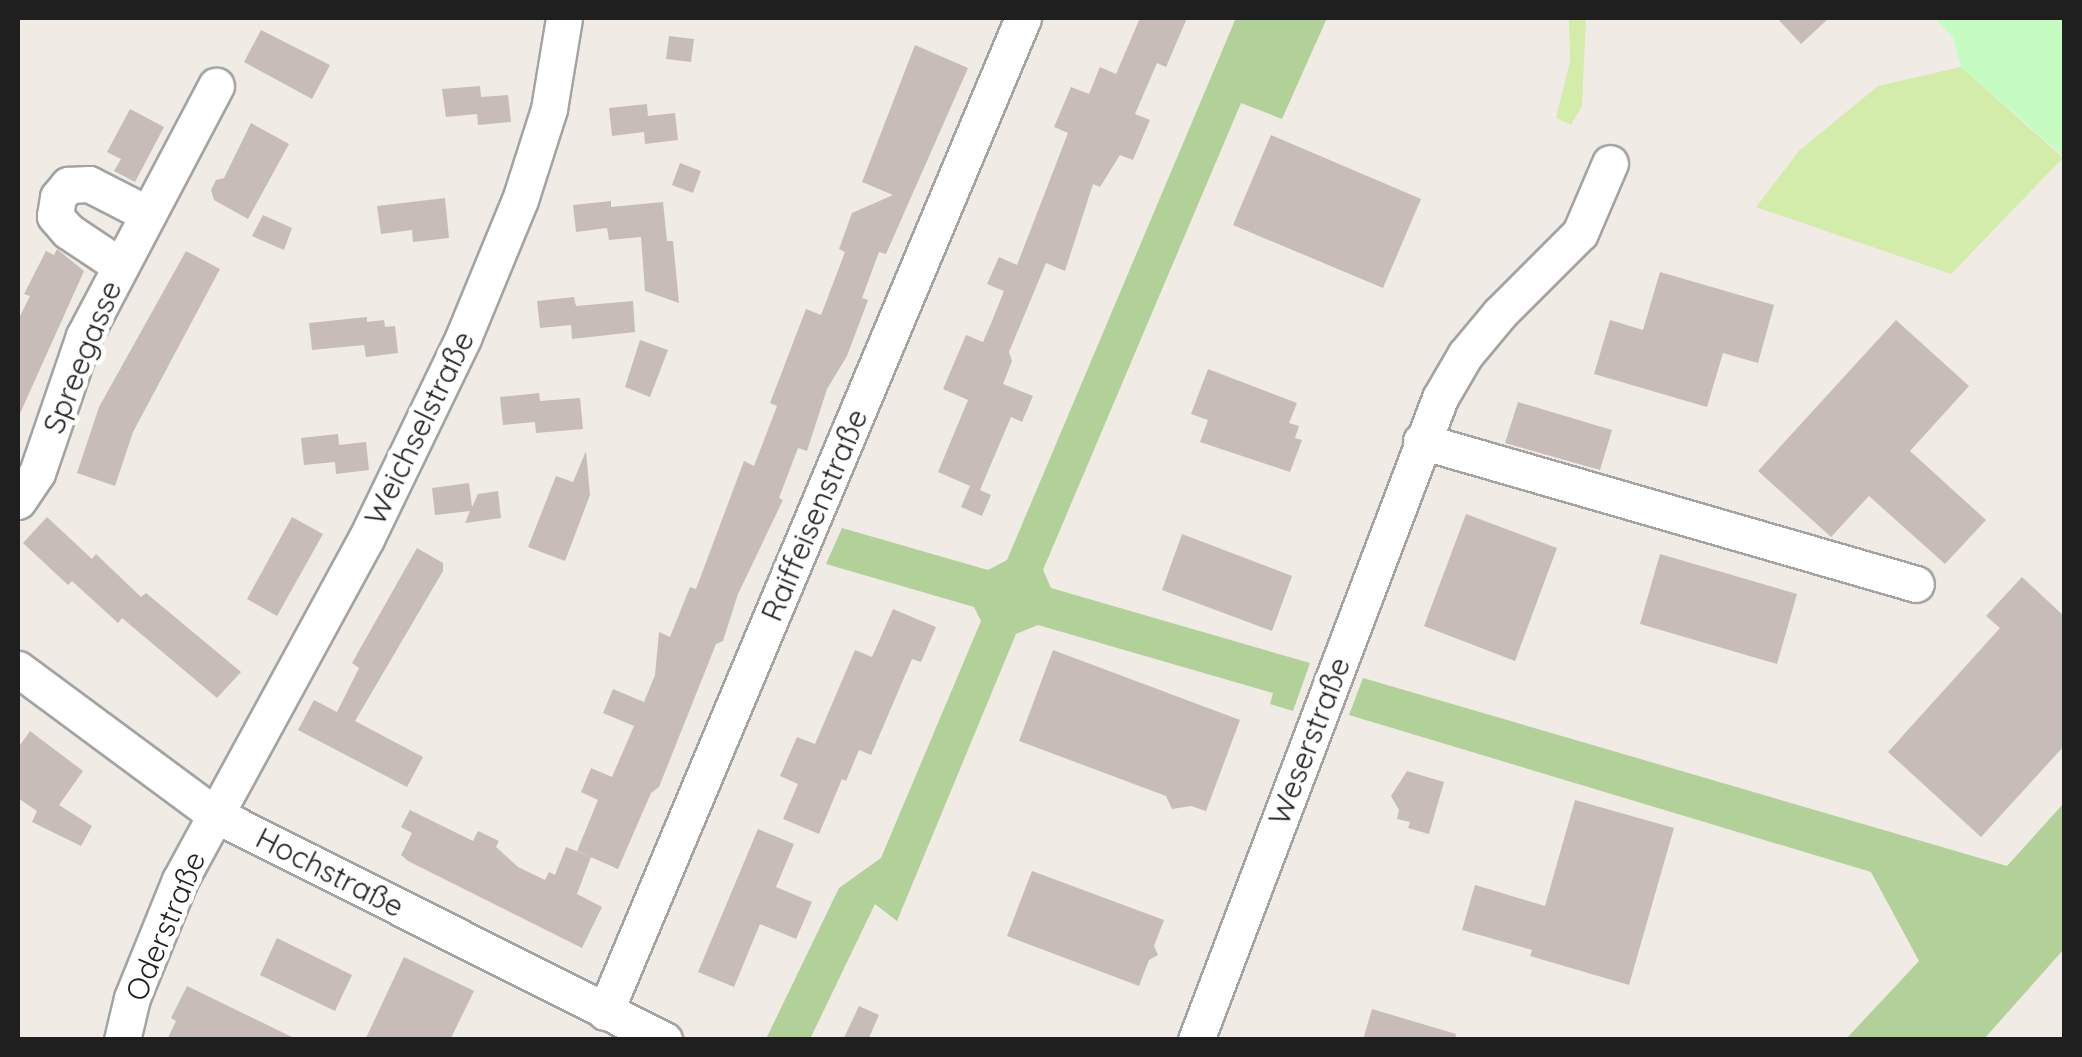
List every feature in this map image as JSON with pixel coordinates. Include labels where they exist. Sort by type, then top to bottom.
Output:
[{"type":"street","name":"Weichselstraße","points":[[214,814],[366,539],[463,338],[520,200],[549,109],[564,18]]},
{"type":"street","name":"Raiffeisenstraße","points":[[605,1012],[1023,18]]},
{"type":"street","name":"Spreegasse","points":[[18,501],[37,473],[84,336],[216,86]]},
{"type":"street","name":"Weserstraße","points":[[1196,1040],[1421,441],[1465,356],[1500,313],[1580,233],[1610,163]]},
{"type":"street","name":"Spreegasse","points":[[120,265],[68,231],[56,216],[58,197],[68,185],[89,184],[146,213]]},
{"type":"street","points":[[1421,441],[1916,584]]},
{"type":"street","name":"Hochstraße","points":[[18,669],[214,814],[664,1040]]},
{"type":"street","name":"Oderstraße","points":[[122,1040],[160,924],[214,814]]},
{"type":"green space","points":[[1236,18],[1327,18],[1282,119],[1241,103],[1043,570],[1051,588],[1310,663],[1293,711],[1270,704],[1273,693],[1038,625],[1016,634],[897,921],[875,904],[810,1039],[766,1039],[839,888],[881,858],[981,621],[974,607],[826,564],[842,528],[988,570],[1007,560]]},
{"type":"green space","points":[[1569,18],[1586,18],[1582,106],[1571,125],[1556,118],[1570,62]]},
{"type":"green space","points":[[1934,18],[2064,18],[2064,157],[1961,67],[1953,37]]},
{"type":"green space","points":[[1961,67],[2063,158],[1951,274],[1756,207],[1799,151],[1878,86]]},
{"type":"green space","points":[[1363,678],[2007,866],[2064,803],[2064,949],[1984,1039],[1846,1039],[1919,961],[1871,872],[1349,715]]},
{"type":"building","points":[[1140,18],[1187,18],[1166,67],[1157,63],[1135,114],[1150,120],[1133,160],[1120,155],[1100,187],[1093,184],[1065,271],[1046,263],[1009,352],[1012,361],[1003,384],[1033,396],[1022,422],[1011,417],[980,490],[991,495],[982,516],[961,507],[970,486],[938,472],[968,400],[943,389],[966,335],[983,342],[992,321],[1004,291],[987,284],[999,257],[1017,265],[1068,133],[1054,127],[1071,87],[1089,94],[1100,67],[1116,74]]},
{"type":"building","points":[[1777,18],[1829,18],[1801,44]]},
{"type":"building","points":[[261,30],[330,65],[312,99],[244,62]]},
{"type":"building","points":[[669,36],[694,39],[691,62],[666,59]]},
{"type":"building","points":[[915,45],[968,68],[886,254],[879,252],[862,298],[868,300],[847,356],[827,389],[807,451],[798,448],[779,498],[783,500],[738,594],[723,641],[716,644],[659,787],[651,793],[618,869],[577,851],[598,800],[581,792],[591,768],[612,777],[634,726],[603,713],[613,689],[644,702],[655,675],[659,632],[670,637],[690,587],[696,589],[744,461],[754,466],[777,406],[770,403],[806,309],[821,315],[845,252],[839,249],[852,213],[893,195],[862,182]]},
{"type":"building","points":[[480,86],[481,97],[508,95],[511,122],[478,125],[477,114],[446,117],[442,89]]},
{"type":"building","points":[[647,104],[648,116],[675,113],[678,140],[645,144],[644,132],[612,136],[609,108]]},
{"type":"building","points":[[130,109],[164,127],[135,182],[114,171],[121,159],[107,152]]},
{"type":"building","points":[[251,123],[289,144],[248,219],[214,200],[211,190],[216,180],[224,178]]},
{"type":"building","points":[[1271,135],[1421,199],[1383,288],[1233,225]]},
{"type":"building","points":[[680,163],[701,171],[693,193],[672,185]]},
{"type":"building","points":[[445,198],[449,238],[413,242],[412,230],[381,234],[377,206]]},
{"type":"building","points":[[611,201],[611,207],[663,202],[667,241],[673,241],[679,303],[645,291],[641,237],[609,240],[607,228],[576,232],[573,205]]},
{"type":"building","points":[[263,215],[292,228],[284,250],[252,236]]},
{"type":"building","points":[[57,249],[84,271],[18,418],[18,320],[30,296],[24,294],[46,251],[54,255]]},
{"type":"building","points":[[186,251],[220,269],[133,432],[115,486],[77,473],[99,407]]},
{"type":"building","points":[[1660,272],[1774,305],[1758,363],[1723,353],[1707,407],[1594,374],[1610,320],[1643,330]]},
{"type":"building","points":[[574,297],[576,306],[633,301],[635,332],[572,339],[571,325],[540,328],[537,301]]},
{"type":"building","points":[[367,317],[367,322],[384,320],[385,327],[395,326],[398,353],[366,357],[364,345],[312,350],[309,323]]},
{"type":"building","points":[[1896,320],[1969,386],[1910,451],[1986,520],[1945,564],[1869,496],[1831,537],[1758,471]]},
{"type":"building","points":[[640,340],[668,350],[650,397],[625,387]]},
{"type":"building","points":[[1208,369],[1297,403],[1289,423],[1299,426],[1295,438],[1302,440],[1290,472],[1200,442],[1208,420],[1191,414]]},
{"type":"building","points":[[539,393],[540,401],[580,398],[583,429],[536,433],[535,422],[503,425],[500,397]]},
{"type":"building","points":[[1518,402],[1612,430],[1600,470],[1505,443]]},
{"type":"building","points":[[338,434],[339,445],[366,442],[369,470],[336,474],[335,462],[304,465],[301,438]]},
{"type":"building","points":[[586,451],[590,495],[565,561],[528,547],[556,476],[573,482]]},
{"type":"building","points":[[469,483],[472,507],[478,494],[498,491],[501,518],[465,523],[470,511],[435,515],[432,488]]},
{"type":"building","points":[[1466,514],[1557,548],[1515,661],[1424,626]]},
{"type":"building","points":[[47,517],[92,559],[96,554],[141,597],[146,593],[241,672],[217,698],[122,618],[118,623],[72,581],[68,585],[23,543]]},
{"type":"building","points":[[292,517],[323,534],[277,616],[247,599]]},
{"type":"building","points":[[1182,534],[1292,576],[1272,631],[1162,590]]},
{"type":"building","points":[[417,548],[443,563],[443,571],[355,721],[423,757],[407,787],[298,730],[314,700],[337,712],[359,668],[352,663]]},
{"type":"building","points":[[1660,554],[1797,594],[1777,664],[1640,624]]},
{"type":"building","points":[[2022,577],[2064,616],[2064,746],[1981,837],[1888,752],[2000,628],[1986,616]]},
{"type":"building","points":[[893,609],[936,627],[921,662],[912,659],[871,755],[859,750],[819,834],[783,819],[798,784],[780,776],[797,737],[815,744],[855,650],[872,657]]},
{"type":"building","points":[[1053,650],[1240,720],[1206,811],[1191,806],[1172,809],[1166,796],[1019,741]]},
{"type":"building","points":[[30,731],[83,771],[59,805],[92,826],[81,846],[32,822],[37,811],[18,798],[18,748]]},
{"type":"building","points":[[1407,771],[1444,782],[1429,834],[1408,828],[1410,822],[1397,819],[1399,810],[1391,796]]},
{"type":"building","points":[[1575,800],[1674,828],[1629,985],[1530,956],[1532,950],[1462,930],[1475,885],[1545,906]]},
{"type":"building","points":[[410,810],[473,841],[478,831],[499,841],[496,847],[518,867],[545,880],[549,872],[555,875],[566,847],[591,857],[577,894],[602,907],[582,948],[408,861],[401,855],[412,833],[401,827]]},
{"type":"building","points":[[758,829],[794,844],[776,887],[812,902],[796,939],[760,924],[734,987],[698,972]]},
{"type":"building","points":[[1032,871],[1164,920],[1154,946],[1158,955],[1149,960],[1139,986],[1007,936]]},
{"type":"building","points":[[277,938],[352,975],[335,1011],[260,975]]},
{"type":"building","points":[[404,957],[474,991],[450,1040],[365,1040]]},
{"type":"building","points":[[187,986],[298,1040],[167,1040],[176,1021],[171,1018]]},
{"type":"building","points":[[859,1006],[879,1015],[868,1040],[843,1040]]},
{"type":"building","points":[[1372,1009],[1456,1034],[1455,1040],[1363,1040]]}]
